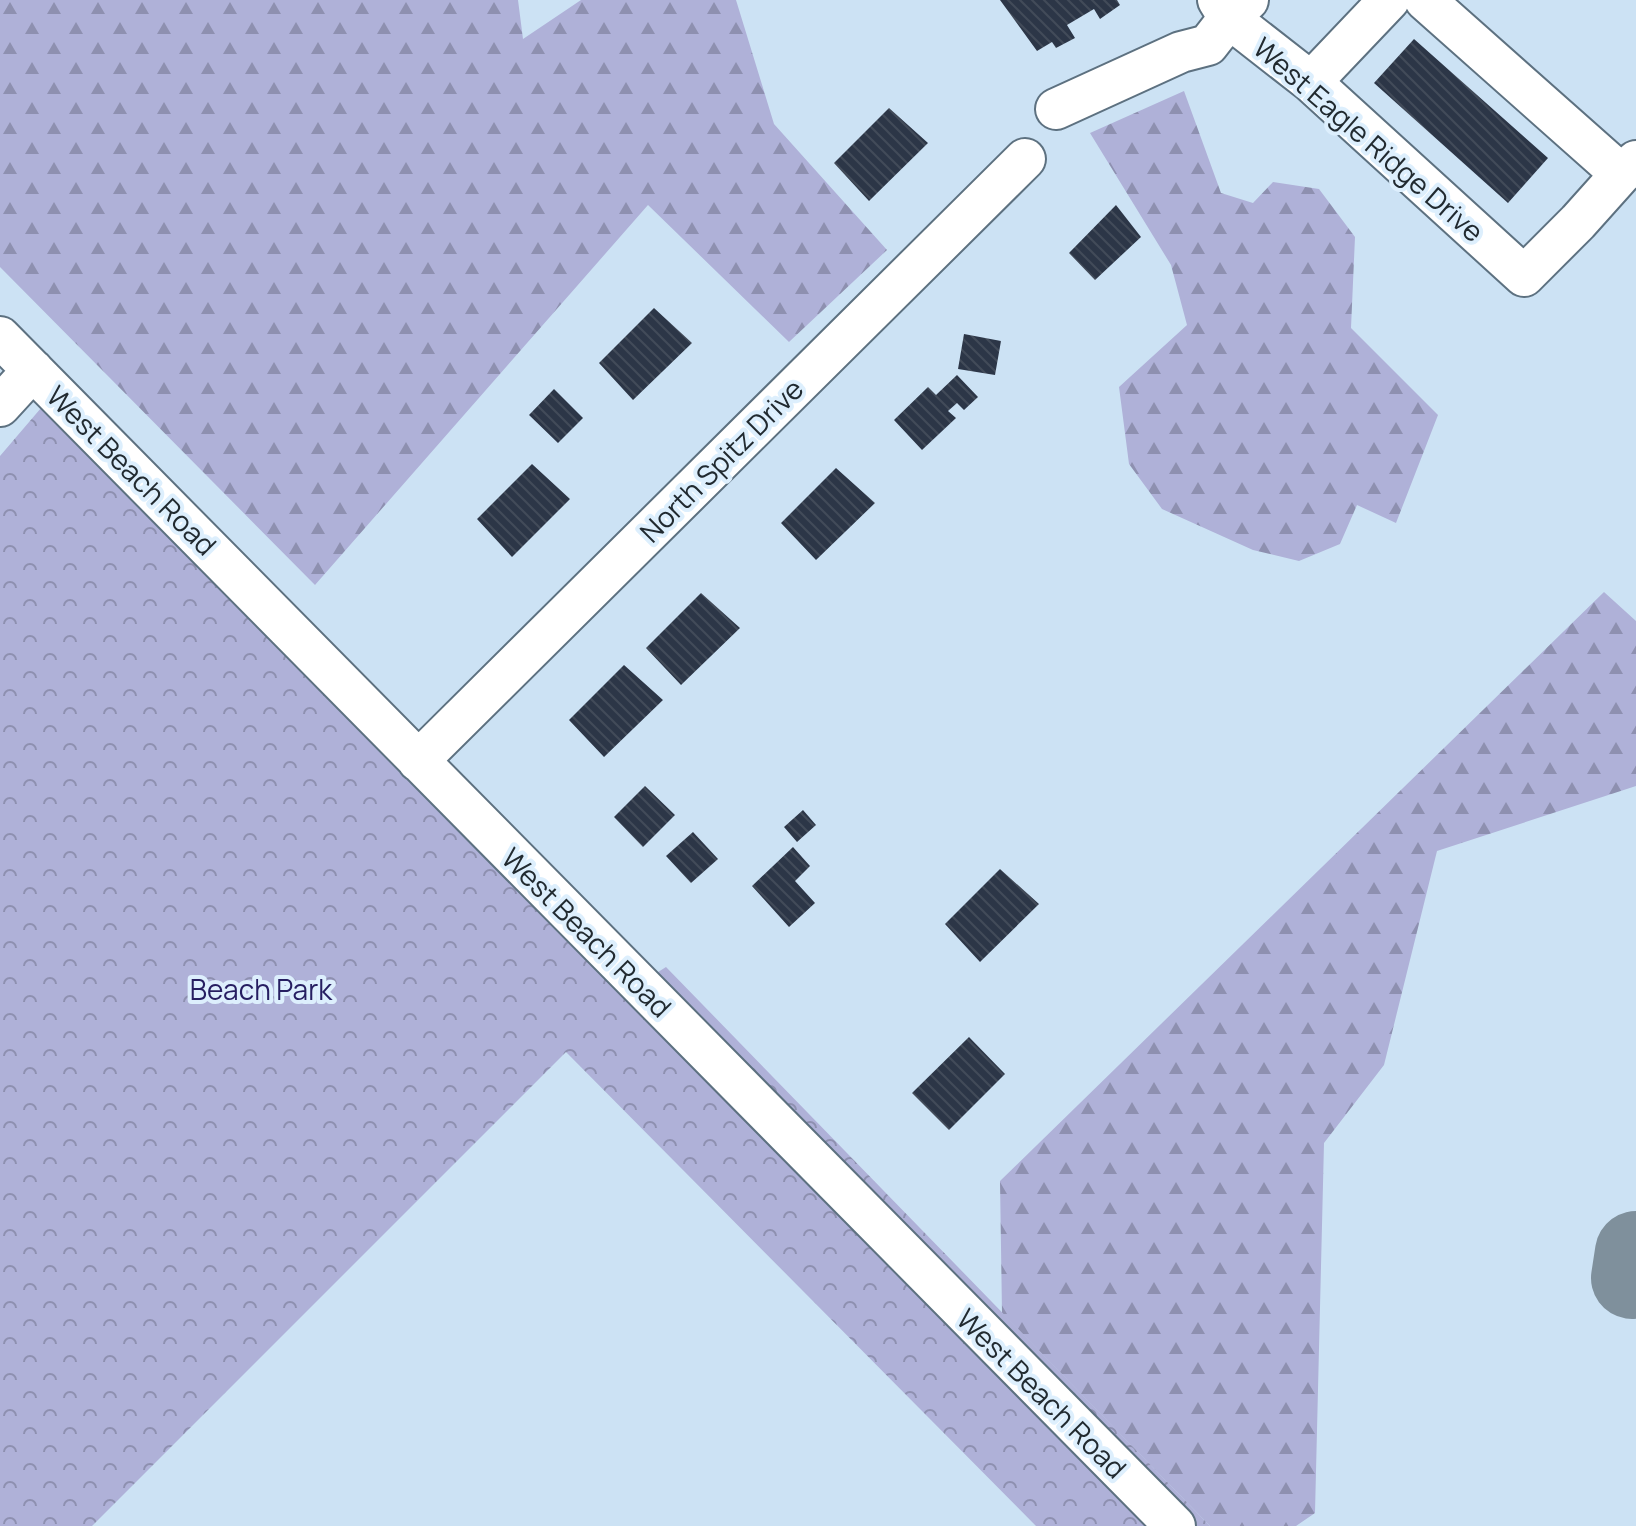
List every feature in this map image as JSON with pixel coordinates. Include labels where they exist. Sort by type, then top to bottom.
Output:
[{"type":"street","points":[[1311,82],[1389,0]]},
{"type":"street","points":[[1425,0],[1629,168]]},
{"type":"street","points":[[1056,109],[1181,52],[1208,45],[1231,6]]},
{"type":"street","name":"West Eagle Ridge Drive","points":[[1231,6],[1524,276],[1629,168]]},
{"type":"street","name":"North Spitz Drive","points":[[418,761],[1025,159]]},
{"type":"street","name":"West Beach Road","points":[[0,337],[1166,1523]]},
{"type":"street","points":[[0,406],[33,370]]},
{"type":"green space","points":[[0,0],[518,0],[523,39],[581,0],[736,0],[774,124],[887,250],[789,342],[648,205],[315,585],[0,267]]},
{"type":"green space","points":[[1184,91],[1221,193],[1253,203],[1273,182],[1319,189],[1355,237],[1351,328],[1438,415],[1396,523],[1357,505],[1340,544],[1299,561],[1253,550],[1162,509],[1129,464],[1119,387],[1187,325],[1171,265],[1090,133]]},
{"type":"green space","name":"Beach Park","points":[[47,401],[630,990],[666,967],[1210,1526],[1036,1526],[566,1052],[92,1526],[0,1526],[0,456]]},
{"type":"green space","points":[[1604,592],[1636,621],[1636,786],[1437,851],[1384,1065],[1324,1143],[1315,1513],[1296,1526],[1210,1526],[1002,1313],[1000,1181]]},
{"type":"building","points":[[1000,0],[1117,0],[1120,5],[1100,19],[1094,9],[1067,25],[1075,38],[1056,48],[1052,42],[1037,51]]},
{"type":"building","points":[[1414,39],[1548,158],[1508,203],[1374,83]]},
{"type":"building","points":[[889,108],[928,143],[869,201],[834,163]]},
{"type":"building","points":[[1116,205],[1141,237],[1095,280],[1069,253]]},
{"type":"building","points":[[654,308],[692,343],[633,400],[599,363]]},
{"type":"building","points":[[964,334],[1001,341],[995,375],[958,369]]},
{"type":"building","points":[[957,375],[978,397],[964,410],[957,403],[948,411],[956,418],[922,450],[894,420],[928,387],[936,395]]},
{"type":"building","points":[[554,389],[583,418],[558,443],[529,415]]},
{"type":"building","points":[[532,464],[570,499],[512,557],[477,519]]},
{"type":"building","points":[[836,468],[875,503],[816,560],[781,523]]},
{"type":"building","points":[[701,593],[740,628],[681,685],[646,648]]},
{"type":"building","points":[[624,665],[663,700],[604,757],[569,720]]},
{"type":"building","points":[[645,786],[675,815],[643,847],[614,817]]},
{"type":"building","points":[[803,810],[816,825],[797,842],[784,827]]},
{"type":"building","points":[[693,832],[718,859],[691,883],[666,856]]},
{"type":"building","points":[[793,847],[810,866],[795,881],[815,903],[789,927],[752,886]]},
{"type":"building","points":[[1000,869],[1039,904],[980,962],[945,924]]},
{"type":"building","points":[[969,1037],[1005,1074],[949,1130],[912,1093]]},
{"type":"taxiway","points":[[1632,1278],[1636,1252]]}]
